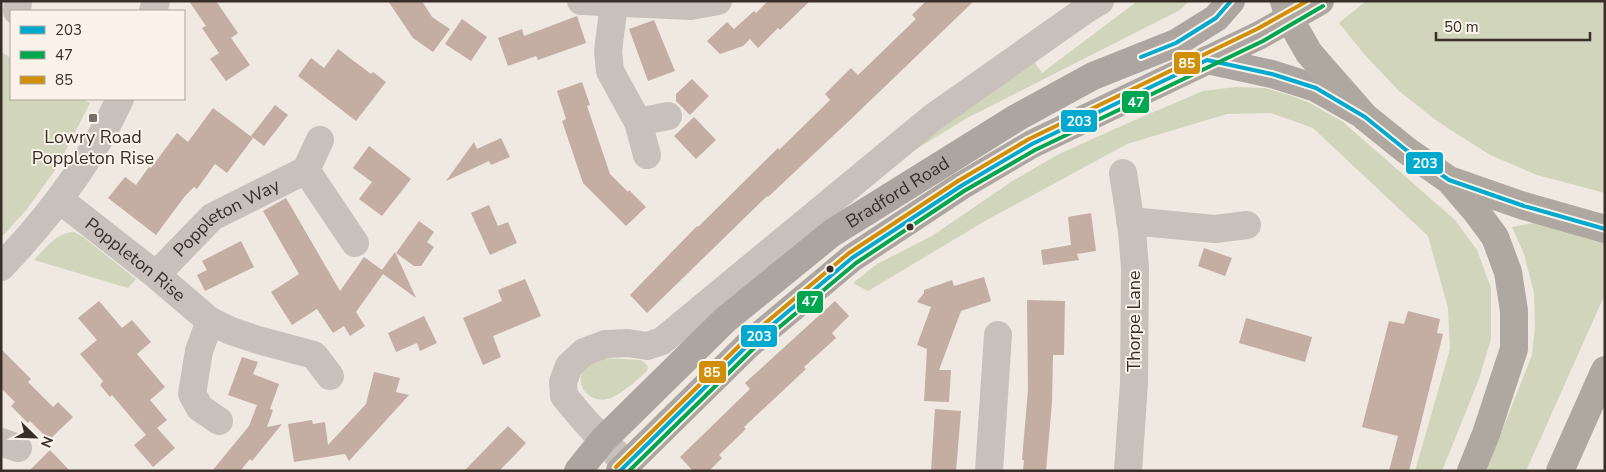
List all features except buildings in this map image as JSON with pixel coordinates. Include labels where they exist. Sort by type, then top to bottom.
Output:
[{"type":"highway","points":[[1286,10],[1309,53],[1365,116],[1406,150],[1449,180],[1495,237],[1508,272],[1514,310],[1514,348],[1486,434],[1470,471]]},
{"type":"highway","points":[[1449,180],[1524,206],[1605,229]]},
{"type":"highway","points":[[1560,471],[1605,370]]},
{"type":"main road","name":"Bradford Road","points":[[578,471],[603,440],[725,320],[832,233],[1018,117],[1093,76],[1176,43],[1216,18],[1231,1]]},
{"type":"main road","name":"Bradford Road","points":[[624,468],[748,345],[852,258],[961,186],[1032,144],[1260,35],[1286,10],[1320,1]]},
{"type":"main road","points":[[1207,60],[1272,74],[1316,88],[1365,116]]},
{"type":"street","points":[[581,1],[690,6],[718,1]]},
{"type":"street","points":[[614,4],[608,51],[610,71],[638,122],[647,155]]},
{"type":"street","name":"Bradford Road","points":[[603,440],[564,396],[563,382],[569,366],[584,352],[605,344],[628,343],[647,346],[662,341],[932,118],[1089,4]]},
{"type":"street","points":[[1,267],[60,200],[85,162],[119,100]]},
{"type":"street","points":[[638,122],[668,116]]},
{"type":"street","points":[[320,140],[306,170],[355,243]]},
{"type":"street","name":"Poppleton Way","points":[[156,275],[212,217],[306,170]]},
{"type":"street","name":"Thorpe Lane","points":[[1123,173],[1135,268],[1134,383],[1128,471]]},
{"type":"street","name":"Poppleton Rise","points":[[60,200],[156,275],[210,321],[258,340],[314,355],[330,376]]},
{"type":"street","points":[[1130,221],[1215,229],[1247,224]]},
{"type":"street","points":[[210,321],[199,351],[192,394],[200,408],[219,421]]},
{"type":"street","points":[[989,471],[990,350]]},
{"type":"street","points":[[603,440],[624,468]]},
{"type":"green space","points":[[1135,1],[1189,1],[1180,10],[967,118],[874,175],[1030,56],[1042,73],[1135,3]]},
{"type":"green space","points":[[1366,1],[1605,1],[1605,193],[1537,175],[1490,155],[1437,121],[1399,91],[1364,54],[1339,23]]},
{"type":"green space","points":[[1,52],[10,57],[10,100],[85,100],[90,103],[57,167],[27,209],[1,238]]},
{"type":"green space","points":[[1236,87],[1265,88],[1289,95],[1310,103],[1343,122],[1455,220],[1477,250],[1491,288],[1491,339],[1479,379],[1442,471],[1415,471],[1450,349],[1448,308],[1428,236],[1313,128],[1271,113],[1227,114],[1127,144],[985,221],[868,291],[853,283],[877,264],[932,236],[1011,182],[1057,155],[1203,91]]},
{"type":"green space","points":[[1539,222],[1605,240],[1605,294],[1526,471],[1486,471],[1532,355],[1535,326],[1534,293],[1524,254],[1512,227]]},
{"type":"green space","points":[[74,232],[136,279],[128,288],[34,260],[57,238]]},
{"type":"green space","points":[[603,358],[641,360],[648,366],[647,371],[617,395],[605,399],[597,399],[585,391],[581,378],[583,371],[589,364]]},
{"type":"transit line","name":"203","points":[[1141,57],[1176,43],[1216,18],[1231,1]]},
{"type":"transit line","name":"85","points":[[616,467],[744,341],[849,253],[958,181],[1029,139],[1257,29],[1307,1]]},
{"type":"transit line","name":"47","points":[[629,471],[752,350],[856,263],[964,191],[1035,150],[1263,41],[1323,6]]},
{"type":"transit line","name":"203","points":[[620,471],[748,345],[852,258],[961,186],[1032,144],[1207,60],[1272,74],[1316,88],[1365,117],[1406,150],[1449,180],[1524,206],[1605,229]]},
{"type":"place","name":"Lowry Road Poppleton Rise","points":[[93,118]]}]
